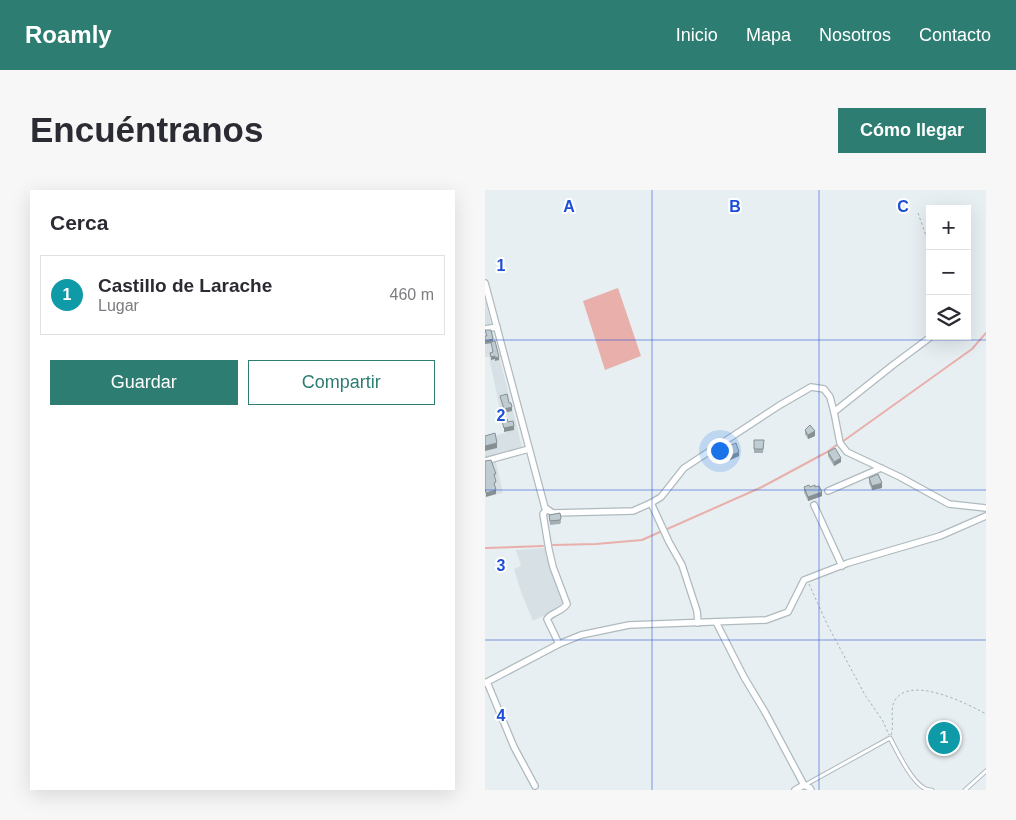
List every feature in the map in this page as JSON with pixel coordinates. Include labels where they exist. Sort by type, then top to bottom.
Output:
[{"type":"street","points":[[485,284],[545,508],[553,513],[633,510],[651,503],[661,497],[684,468],[811,386],[824,389],[830,397],[840,443],[847,452],[949,504],[986,508]]},
{"type":"street","points":[[485,329],[497,327]]},
{"type":"street","points":[[834,412],[927,340]]},
{"type":"street","points":[[485,461],[529,449]]},
{"type":"street","points":[[828,492],[881,468]]},
{"type":"street","points":[[651,503],[682,565],[697,611],[698,623]]},
{"type":"street","points":[[815,505],[841,566]]},
{"type":"street","points":[[547,509],[543,514],[549,550],[553,567],[567,604],[565,607],[550,614],[547,619],[559,644]]},
{"type":"street","points":[[535,786],[486,682],[559,644],[581,635],[629,625],[766,620],[788,612],[804,580],[841,566],[940,536],[986,516]]},
{"type":"street","points":[[716,622],[804,785],[811,790]]},
{"type":"street","points":[[795,790],[804,785]]},
{"type":"lane","points":[[804,785],[890,738],[916,781],[924,788],[932,790]]},
{"type":"lane","points":[[965,790],[986,771]]},
{"type":"path","points":[[918,213],[926,236]]},
{"type":"path","points":[[807,579],[827,624],[865,695],[883,721],[890,738]]},
{"type":"path","points":[[890,738],[893,728],[892,711],[896,699],[905,692],[923,690],[941,694],[986,714]]},
{"type":"shaded area","points":[[618,288],[641,356],[605,370],[583,301]]},
{"type":"shaded area","points":[[485,300],[522,447],[494,454],[503,493],[485,497],[485,438],[505,433],[489,357],[485,357]]},
{"type":"shaded area","points":[[545,548],[565,605],[533,621],[514,569],[521,566],[516,550]]},
{"type":"building","points":[[485,330],[491,330],[493,339],[485,341],[485,336],[487,336]]},
{"type":"building","points":[[495,341],[499,357],[495,358],[495,356],[491,357],[490,353],[493,352],[491,342]]},
{"type":"building","points":[[507,394],[512,407],[504,409],[500,396]]},
{"type":"building","points":[[507,419],[508,422],[513,421],[514,426],[504,428],[502,421]]},
{"type":"building","points":[[810,425],[815,431],[808,435],[805,430]]},
{"type":"building","points":[[495,433],[497,443],[485,446],[485,436]]},
{"type":"building","points":[[754,440],[764,440],[763,449],[754,449]]},
{"type":"building","points":[[736,443],[739,452],[730,456],[726,447]]},
{"type":"building","points":[[835,448],[841,458],[834,462],[828,452]]},
{"type":"building","points":[[491,460],[496,474],[494,474],[496,482],[494,483],[496,490],[486,493],[485,461]]},
{"type":"building","points":[[878,474],[882,483],[872,486],[869,478]]},
{"type":"building","points":[[809,485],[810,487],[819,486],[822,492],[808,497],[804,487]]},
{"type":"building","points":[[560,513],[560,520],[550,521],[549,515]]},
{"type":"waterway","points":[[842,442],[972,349],[986,333]]},
{"type":"waterway","points":[[665,530],[762,487],[827,452],[838,444]]},
{"type":"waterway","points":[[553,545],[642,540],[662,531]]},
{"type":"waterway","points":[[485,548],[543,546]]},
{"type":"place","name":"Castillo de Larache","points":[[944,738]]}]
